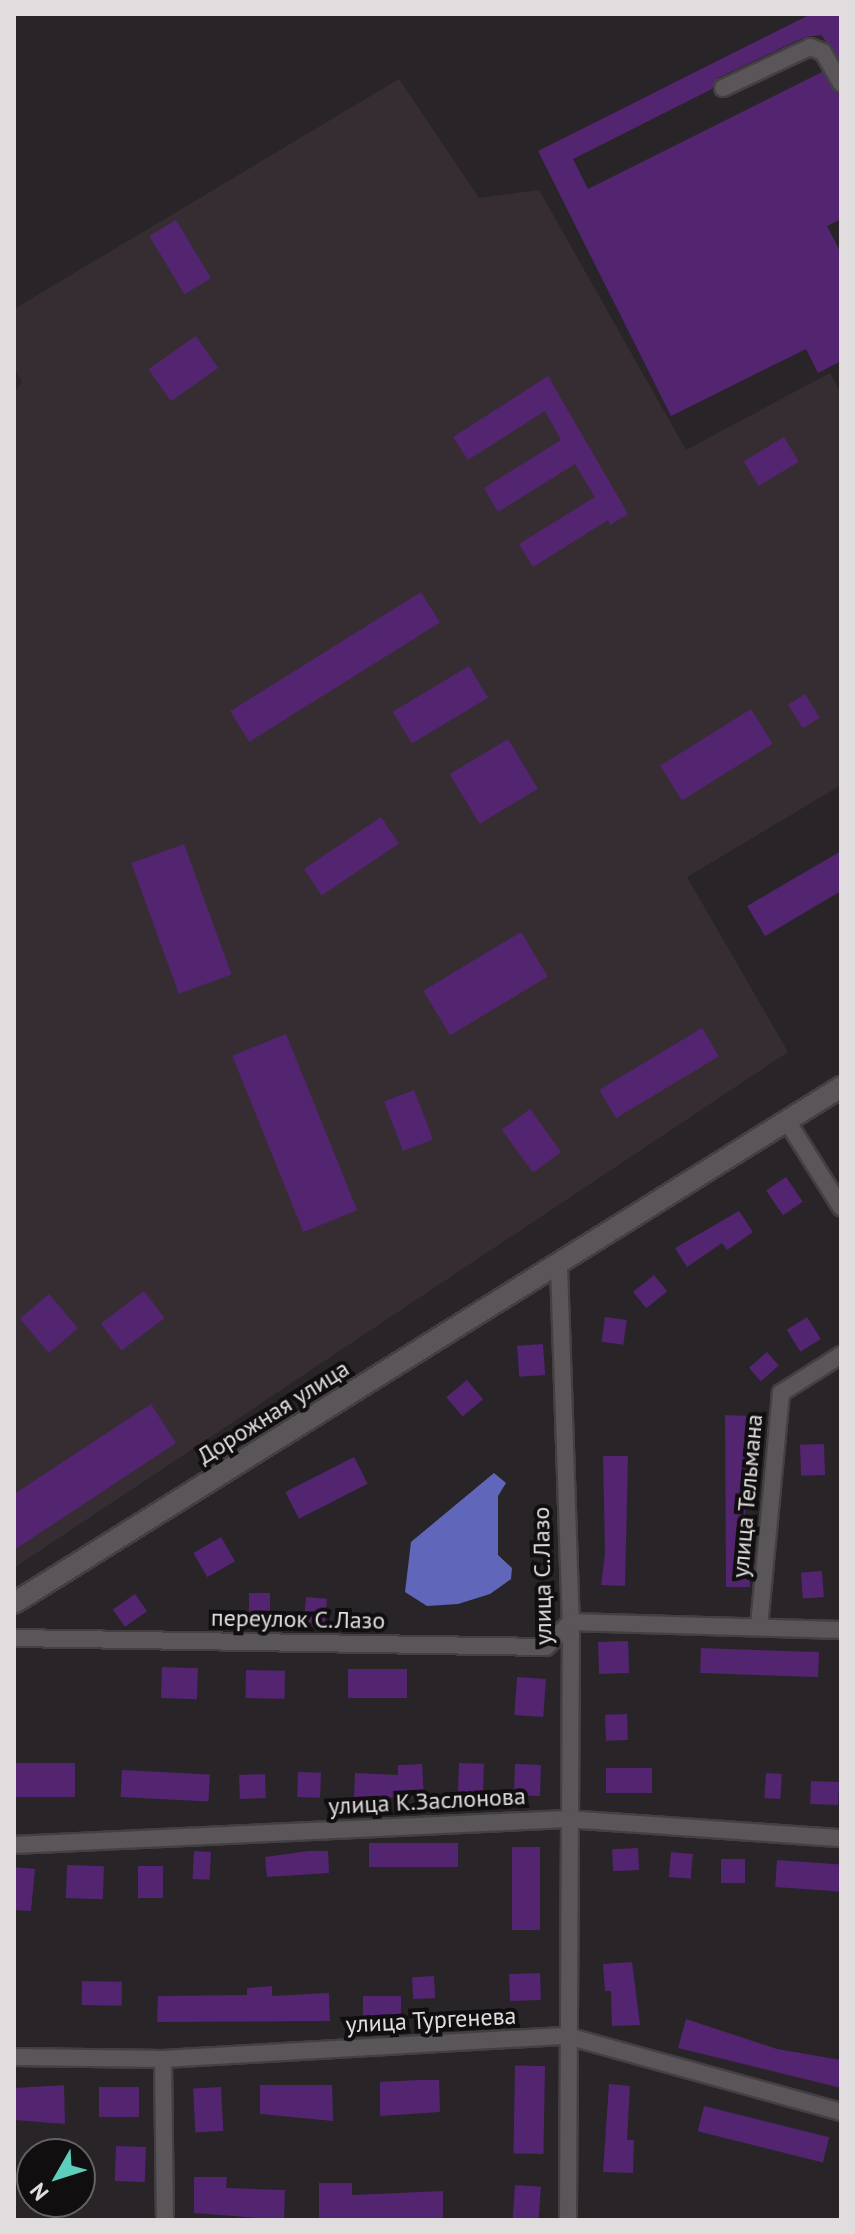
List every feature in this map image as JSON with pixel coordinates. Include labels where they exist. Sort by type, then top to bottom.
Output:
[{"type":"street","points":[[723,88],[810,47],[823,52],[841,83]]},
{"type":"street","points":[[559,1266],[841,1087]]},
{"type":"street","points":[[787,1121],[841,1207]]},
{"type":"street","name":"Дорожная улица","points":[[14,1603],[559,1266]]},
{"type":"street","name":"улица С.Лазо","points":[[559,1266],[571,1622],[567,1819],[568,2220]]},
{"type":"street","name":"улица Тельмана","points":[[759,1626],[781,1393],[841,1355]]},
{"type":"street","points":[[571,1622],[841,1630]]},
{"type":"street","name":"переулок С.Лазо","points":[[14,1638],[546,1647],[571,1622]]},
{"type":"street","name":"улица К.Заслонова","points":[[14,1845],[567,1819],[841,1838]]},
{"type":"street","name":"улица Тургенева","points":[[14,2057],[163,2059],[567,2036],[841,2112]]},
{"type":"street","points":[[163,2059],[165,2220]]},
{"type":"shaded area","points":[[399,79],[479,198],[539,190],[686,450],[830,373],[841,394],[841,785],[687,877],[788,1052],[14,1568],[14,392],[22,382],[14,367],[14,309]]},
{"type":"water","points":[[494,1473],[506,1483],[498,1496],[498,1555],[512,1568],[511,1579],[490,1594],[458,1604],[427,1606],[405,1592],[411,1542]]},
{"type":"building","points":[[811,14],[841,14],[841,61],[821,35],[805,37],[718,78],[712,89],[573,159],[588,189],[822,72],[841,94],[841,219],[827,226],[841,253],[841,361],[818,373],[806,349],[671,416],[538,151]]},
{"type":"building","points":[[176,220],[211,278],[184,294],[149,236]]},
{"type":"building","points":[[196,336],[218,368],[171,401],[148,369]]},
{"type":"building","points":[[548,376],[628,514],[610,525],[608,520],[533,567],[519,544],[595,497],[575,464],[498,512],[484,488],[561,440],[545,411],[468,460],[453,437]]},
{"type":"building","points":[[784,437],[799,462],[759,486],[744,461]]},
{"type":"building","points":[[421,592],[440,623],[249,742],[230,711]]},
{"type":"building","points":[[469,666],[488,698],[412,744],[393,712]]},
{"type":"building","points":[[805,694],[820,718],[803,728],[788,705]]},
{"type":"building","points":[[751,709],[773,744],[682,800],[660,766]]},
{"type":"building","points":[[508,739],[538,789],[480,824],[450,774]]},
{"type":"building","points":[[381,817],[399,844],[322,896],[304,869]]},
{"type":"building","points":[[184,844],[232,975],[179,994],[131,863]]},
{"type":"building","points":[[841,851],[841,891],[765,936],[747,906]]},
{"type":"building","points":[[521,932],[548,977],[450,1035],[423,991]]},
{"type":"building","points":[[702,1028],[719,1056],[616,1118],[599,1090]]},
{"type":"building","points":[[286,1034],[357,1210],[303,1232],[232,1056]]},
{"type":"building","points":[[414,1090],[433,1139],[403,1151],[384,1101]]},
{"type":"building","points":[[530,1109],[561,1152],[533,1172],[502,1130]]},
{"type":"building","points":[[786,1177],[803,1202],[783,1215],[766,1190]]},
{"type":"building","points":[[739,1211],[753,1232],[727,1250],[722,1243],[687,1267],[675,1248]]},
{"type":"building","points":[[654,1275],[667,1291],[646,1308],[633,1292]]},
{"type":"building","points":[[144,1291],[164,1318],[121,1351],[101,1323]]},
{"type":"building","points":[[49,1294],[78,1328],[49,1353],[20,1318]]},
{"type":"building","points":[[605,1317],[627,1320],[623,1345],[602,1342]]},
{"type":"building","points":[[807,1317],[821,1339],[800,1352],[787,1330]]},
{"type":"building","points":[[543,1344],[545,1375],[519,1377],[517,1346]]},
{"type":"building","points":[[767,1352],[779,1366],[761,1381],[749,1368]]},
{"type":"building","points":[[467,1380],[483,1399],[462,1417],[446,1397]]},
{"type":"building","points":[[151,1404],[176,1443],[14,1550],[14,1494]]},
{"type":"building","points":[[725,1415],[752,1416],[744,1496],[750,1587],[726,1587]]},
{"type":"building","points":[[824,1444],[825,1475],[801,1476],[800,1445]]},
{"type":"building","points":[[603,1456],[628,1456],[625,1586],[601,1585],[605,1553]]},
{"type":"building","points":[[354,1457],[368,1484],[299,1519],[285,1492]]},
{"type":"building","points":[[221,1537],[235,1561],[207,1577],[193,1553]]},
{"type":"building","points":[[822,1571],[824,1597],[803,1598],[801,1572]]},
{"type":"building","points":[[249,1593],[270,1593],[270,1620],[249,1620]]},
{"type":"building","points":[[135,1594],[147,1611],[125,1627],[113,1609]]},
{"type":"building","points":[[306,1597],[327,1599],[325,1624],[304,1622]]},
{"type":"building","points":[[628,1641],[629,1673],[599,1674],[598,1642]]},
{"type":"building","points":[[701,1648],[819,1652],[818,1677],[700,1673]]},
{"type":"building","points":[[162,1667],[198,1668],[197,1699],[161,1698]]},
{"type":"building","points":[[348,1669],[407,1669],[407,1698],[348,1698]]},
{"type":"building","points":[[246,1670],[285,1671],[285,1699],[246,1698]]},
{"type":"building","points":[[517,1677],[546,1679],[543,1717],[514,1715]]},
{"type":"building","points":[[627,1714],[628,1740],[606,1741],[605,1715]]},
{"type":"building","points":[[14,1763],[75,1763],[75,1797],[14,1797]]},
{"type":"building","points":[[459,1763],[484,1764],[483,1797],[458,1796]]},
{"type":"building","points":[[422,1764],[424,1798],[354,1797],[355,1773],[398,1775],[398,1765]]},
{"type":"building","points":[[515,1764],[541,1765],[540,1796],[514,1795]]},
{"type":"building","points":[[606,1768],[652,1768],[652,1793],[606,1793]]},
{"type":"building","points":[[122,1770],[210,1775],[208,1802],[121,1797]]},
{"type":"building","points":[[298,1772],[321,1773],[320,1798],[297,1797]]},
{"type":"building","points":[[766,1773],[782,1774],[780,1799],[764,1798]]},
{"type":"building","points":[[265,1774],[266,1798],[240,1799],[239,1775]]},
{"type":"building","points":[[811,1781],[839,1782],[838,1805],[810,1804]]},
{"type":"building","points":[[369,1843],[458,1843],[458,1867],[369,1867]]},
{"type":"building","points":[[512,1847],[540,1847],[540,1930],[512,1930]]},
{"type":"building","points":[[638,1848],[639,1870],[613,1871],[612,1849]]},
{"type":"building","points":[[194,1851],[211,1852],[210,1880],[193,1879]]},
{"type":"building","points":[[328,1851],[329,1873],[267,1877],[265,1857]]},
{"type":"building","points":[[671,1852],[693,1854],[691,1879],[669,1877]]},
{"type":"building","points":[[721,1859],[745,1859],[745,1883],[721,1883]]},
{"type":"building","points":[[777,1860],[841,1864],[839,1891],[775,1887]]},
{"type":"building","points":[[67,1865],[104,1866],[103,1899],[66,1898]]},
{"type":"building","points":[[138,1866],[163,1866],[163,1898],[138,1898]]},
{"type":"building","points":[[14,1867],[35,1869],[31,1911],[14,1910]]},
{"type":"building","points":[[632,1962],[640,2025],[612,2026],[611,1991],[605,1991],[603,1964]]},
{"type":"building","points":[[540,1973],[541,2000],[510,2001],[509,1974]]},
{"type":"building","points":[[434,1976],[435,1998],[413,1999],[412,1977]]},
{"type":"building","points":[[82,1981],[122,1982],[122,2006],[82,2005]]},
{"type":"building","points":[[272,1986],[272,1996],[329,1993],[330,2021],[157,2022],[158,1996],[247,1995],[247,1988]]},
{"type":"building","points":[[363,1996],[401,1996],[401,2018],[363,2018]]},
{"type":"building","points":[[686,2019],[777,2049],[841,2060],[841,2088],[678,2048]]},
{"type":"building","points":[[515,2065],[545,2066],[543,2154],[513,2153]]},
{"type":"building","points":[[439,2080],[440,2112],[380,2116],[380,2082]]},
{"type":"building","points":[[609,2084],[630,2086],[627,2140],[634,2140],[633,2173],[603,2172]]},
{"type":"building","points":[[64,2085],[65,2124],[14,2120],[14,2088]]},
{"type":"building","points":[[260,2085],[332,2085],[333,2121],[260,2114]]},
{"type":"building","points":[[99,2087],[139,2087],[139,2117],[99,2117]]},
{"type":"building","points":[[221,2087],[223,2131],[195,2132],[193,2088]]},
{"type":"building","points":[[704,2106],[829,2137],[823,2162],[698,2131]]},
{"type":"building","points":[[116,2146],[146,2147],[145,2182],[115,2181]]},
{"type":"building","points":[[194,2177],[227,2177],[226,2188],[285,2190],[284,2220],[194,2213]]},
{"type":"building","points":[[319,2183],[352,2183],[352,2195],[443,2191],[443,2220],[319,2220]]},
{"type":"building","points":[[515,2185],[541,2187],[539,2220],[513,2220]]}]
